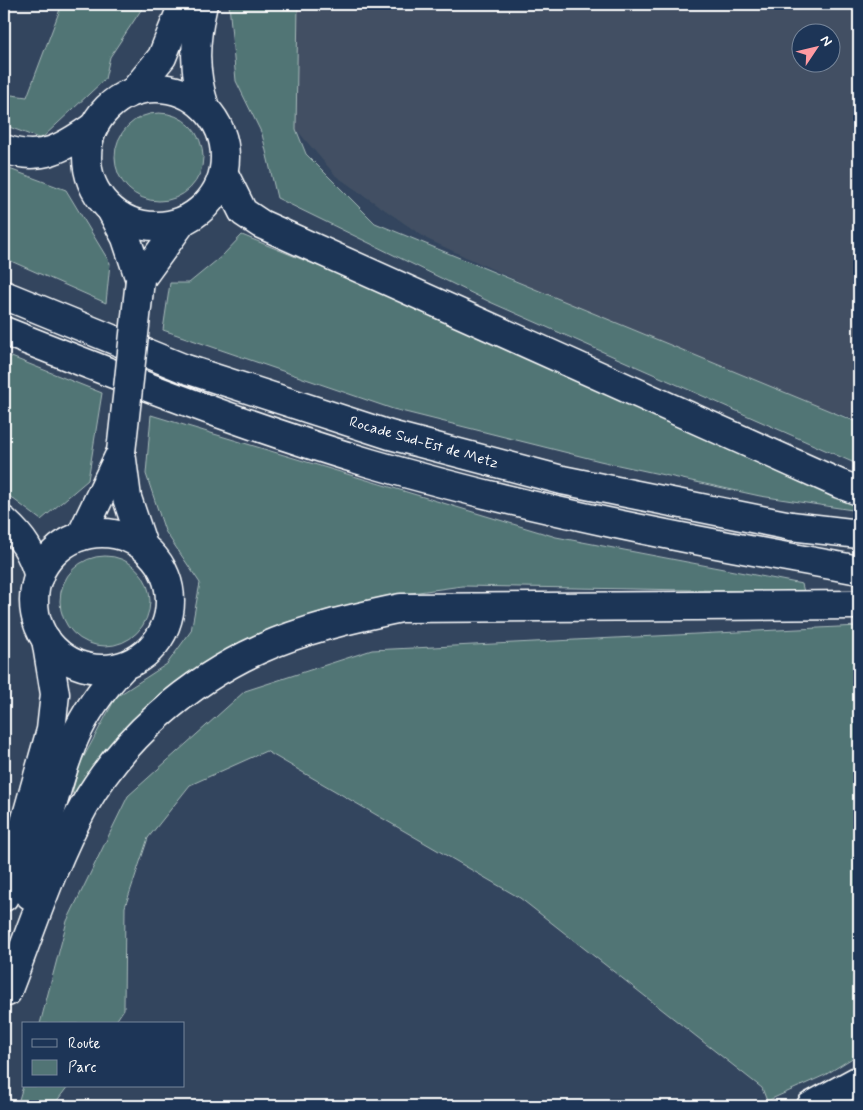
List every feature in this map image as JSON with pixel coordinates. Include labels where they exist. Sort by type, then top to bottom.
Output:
[{"type":"main road","points":[[143,546],[127,498],[121,452],[140,280],[126,238],[111,210],[97,193],[88,172],[87,149],[93,128],[110,106],[134,91],[162,57],[183,4]]},
{"type":"main road","points":[[203,4],[195,45],[195,66],[205,108]]},
{"type":"main road","points":[[111,210],[133,222],[157,227],[182,222],[201,210],[215,194],[224,174],[226,156],[223,139],[216,123],[205,108],[190,97],[172,90],[154,88],[134,91]]},
{"type":"main road","points":[[4,149],[17,154],[37,154],[54,151],[93,128]]},
{"type":"main road","points":[[224,174],[243,212],[261,224],[859,491]]},
{"type":"main road","points":[[140,280],[182,222]]},
{"type":"main road","name":"Rocade Sud-Est de Metz","points":[[4,295],[183,368],[390,435],[562,480],[791,526],[859,534]]},
{"type":"main road","points":[[4,331],[175,398],[370,463],[554,512],[859,570]]},
{"type":"main road","points":[[81,536],[121,452]]},
{"type":"main road","points":[[4,521],[20,535],[32,555],[38,576]]},
{"type":"main road","points":[[97,533],[129,538],[143,546],[155,558],[164,572],[170,588],[171,604],[168,621],[162,636],[152,649],[138,660],[123,667],[102,670],[80,666],[61,656],[46,639],[38,625],[34,609],[34,592],[38,576],[51,556],[70,541],[81,536],[97,533]]},
{"type":"main road","points":[[5,998],[68,838],[85,805],[112,766],[142,731],[172,704],[232,663],[261,648],[337,622],[401,608],[859,605]]},
{"type":"main road","points":[[4,897],[52,730],[56,694],[46,639]]},
{"type":"main road","points":[[5,998],[48,819],[74,738],[105,687],[123,667]]},
{"type":"main road","points":[[811,1106],[859,1080]]},
{"type":"shaded area","points":[[292,4],[859,4],[859,420],[725,377],[427,239],[336,176],[296,129]]},
{"type":"green space","points":[[62,4],[145,4],[110,57],[105,79],[41,139],[4,125],[4,94],[27,97]]},
{"type":"green space","points":[[229,4],[298,4],[296,129],[306,154],[375,223],[859,423],[859,465],[490,302],[277,198],[262,134],[236,81]]},
{"type":"green space","points":[[159,113],[176,116],[184,120],[196,132],[200,140],[203,157],[200,174],[196,182],[184,194],[176,198],[159,201],[142,198],[134,194],[122,182],[118,174],[115,157],[118,140],[122,132],[134,120],[142,116]]},
{"type":"green space","points":[[4,167],[66,190],[110,263],[106,303],[4,258]]},
{"type":"green space","points":[[242,235],[355,281],[859,501],[859,511],[760,496],[600,461],[393,409],[163,330],[170,283],[189,283],[222,256]]},
{"type":"green space","points":[[4,354],[102,393],[88,480],[41,520],[4,492]]},
{"type":"green space","points":[[151,415],[556,537],[802,584],[804,592],[462,586],[382,597],[296,620],[228,650],[79,793],[72,793],[80,764],[116,697],[167,664],[191,631],[200,583],[165,531],[146,474]]},
{"type":"green space","points":[[105,556],[122,560],[137,569],[146,584],[150,601],[146,618],[137,633],[122,642],[105,646],[88,642],[73,633],[64,618],[60,601],[64,584],[73,569],[88,560]]},
{"type":"green space","points":[[859,626],[859,1054],[825,1075],[767,1101],[762,1088],[520,898],[266,751],[190,785],[148,838],[125,907],[124,1009],[115,1022],[41,1022],[67,921],[128,796],[245,691],[372,650]]},
{"type":"green space","points":[[22,1088],[66,1088],[53,1106],[17,1106]]}]
